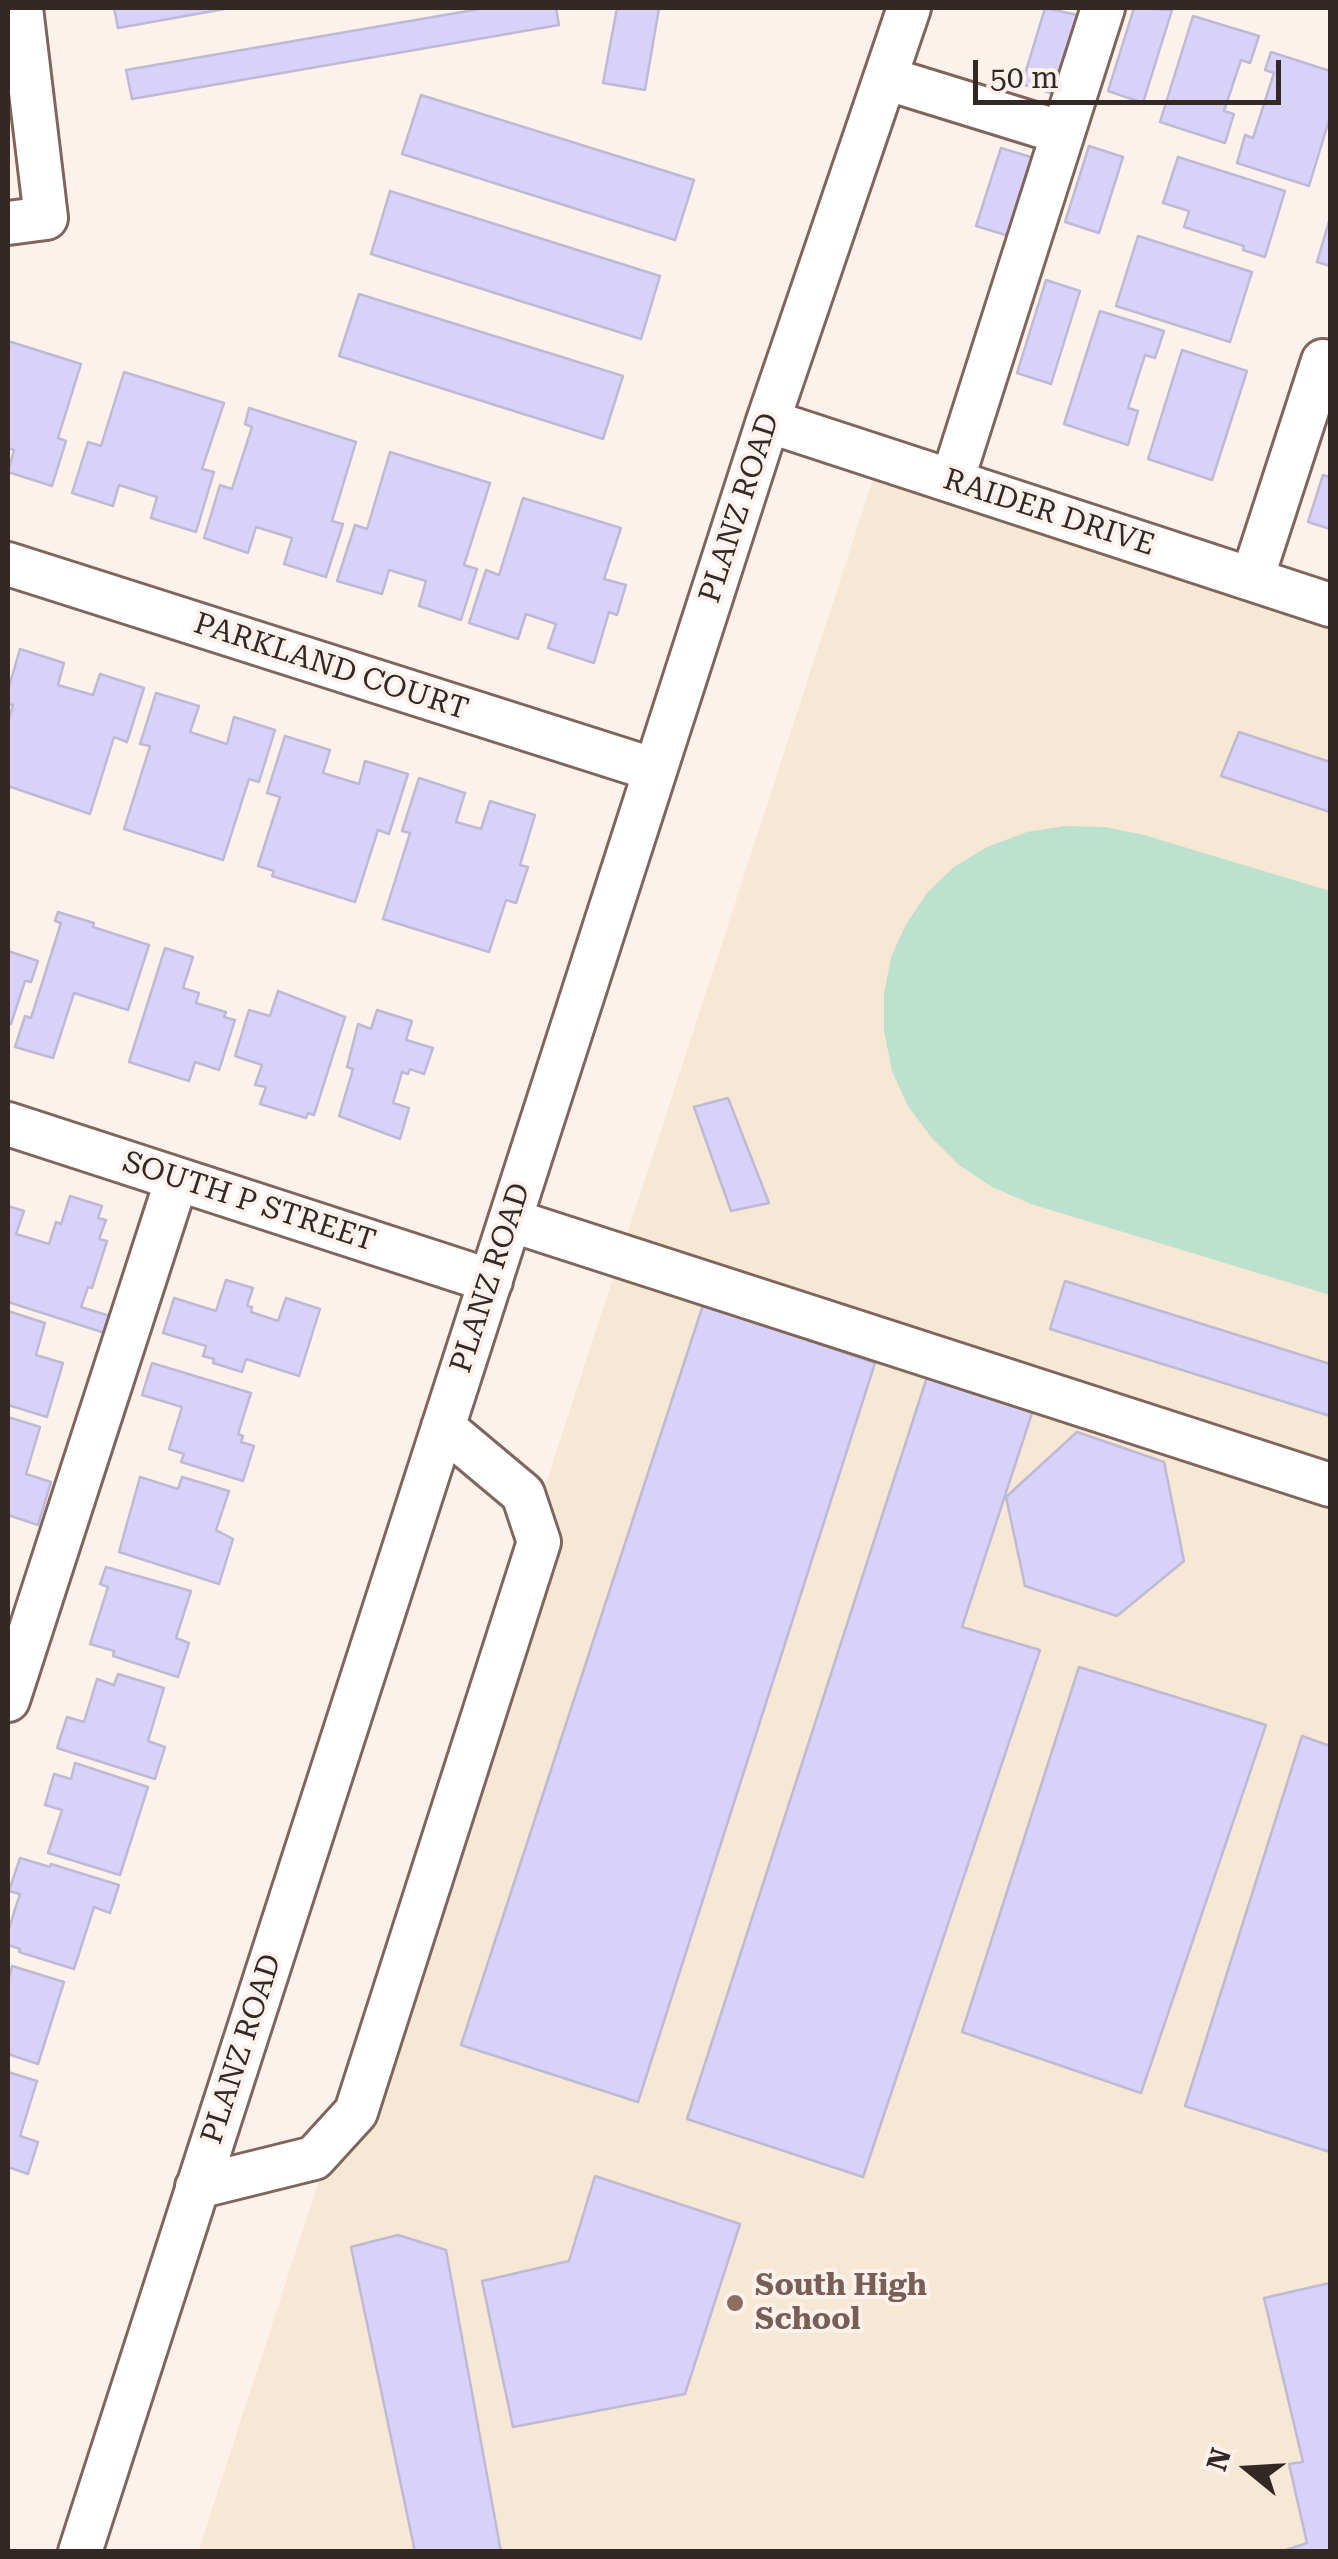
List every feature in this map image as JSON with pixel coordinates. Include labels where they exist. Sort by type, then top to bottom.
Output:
[{"type":"street","points":[[8,223],[46,218],[21,8]]},
{"type":"street","name":"PLANZ ROAD","points":[[80,2552],[768,422],[909,8]]},
{"type":"street","points":[[952,481],[1102,8]]},
{"type":"street","points":[[885,78],[1063,133]]},
{"type":"street","points":[[1252,579],[1323,362],[1330,364]]},
{"type":"street","name":"RAIDER DRIVE","points":[[768,422],[1330,605]]},
{"type":"street","name":"PARKLAND COURT","points":[[8,564],[655,770]]},
{"type":"street","name":"SOUTH P STREET","points":[[8,1124],[490,1281]]},
{"type":"street","points":[[8,1700],[176,1179]]},
{"type":"street","points":[[510,1220],[1330,1485]]},
{"type":"street","points":[[198,2187],[314,2158],[356,2112],[540,1542],[523,1494],[443,1427]]},
{"type":"shaded area","points":[[880,458],[1330,605],[1330,2551],[198,2552]]},
{"type":"green space","points":[[1065,826],[1105,827],[1144,835],[1330,891],[1330,1295],[1031,1204],[992,1187],[959,1165],[908,1106],[892,1071],[884,1031],[884,994],[891,957],[906,924],[927,893],[954,867],[987,847],[1027,832]]},
{"type":"building","points":[[114,8],[230,8],[118,28]]},
{"type":"building","points":[[485,8],[556,8],[559,25],[132,99],[126,70]]},
{"type":"building","points":[[617,8],[659,8],[645,90],[603,83]]},
{"type":"building","points":[[1045,8],[1082,16],[1057,95],[1022,84]]},
{"type":"building","points":[[1134,8],[1172,10],[1143,103],[1108,91]]},
{"type":"building","points":[[1193,16],[1259,36],[1250,63],[1241,60],[1224,111],[1234,114],[1225,143],[1160,122]]},
{"type":"building","points":[[1271,52],[1330,71],[1330,117],[1309,186],[1237,163],[1245,135],[1253,138],[1274,73],[1265,70]]},
{"type":"building","points":[[421,95],[694,180],[675,240],[402,154]]},
{"type":"building","points":[[1089,146],[1123,157],[1099,233],[1065,222]]},
{"type":"building","points":[[1001,148],[1034,158],[1009,236],[976,226]]},
{"type":"building","points":[[1178,157],[1285,191],[1265,257],[1243,250],[1244,246],[1184,227],[1189,211],[1163,203]]},
{"type":"building","points":[[390,191],[660,276],[641,339],[371,254]]},
{"type":"building","points":[[1330,218],[1330,266],[1317,262]]},
{"type":"building","points":[[1138,236],[1252,272],[1230,342],[1116,306]]},
{"type":"building","points":[[1046,280],[1080,291],[1051,384],[1017,373]]},
{"type":"building","points":[[359,294],[623,376],[603,439],[339,356]]},
{"type":"building","points":[[1100,311],[1164,331],[1155,358],[1145,355],[1128,408],[1138,411],[1128,445],[1064,424]]},
{"type":"building","points":[[8,341],[81,364],[58,438],[66,441],[52,486],[8,472],[14,450],[8,448]]},
{"type":"building","points":[[1182,350],[1247,371],[1212,480],[1148,459]]},
{"type":"building","points":[[124,372],[224,403],[202,469],[214,472],[196,532],[151,518],[157,497],[119,485],[113,506],[72,493],[88,442],[101,446]]},
{"type":"building","points":[[249,408],[356,442],[332,521],[343,524],[326,577],[284,564],[292,538],[256,527],[248,553],[204,538],[220,485],[232,489],[252,427],[245,424]]},
{"type":"building","points":[[390,452],[490,483],[464,565],[477,569],[461,620],[419,606],[426,581],[389,570],[382,594],[337,581],[355,525],[367,529]]},
{"type":"building","points":[[1323,475],[1330,477],[1330,529],[1308,522]]},
{"type":"building","points":[[523,498],[621,528],[604,579],[626,585],[617,615],[609,612],[594,663],[548,648],[556,624],[526,614],[518,639],[469,623],[486,570],[499,575]]},
{"type":"building","points":[[20,649],[64,663],[58,685],[93,695],[100,674],[144,688],[127,742],[114,737],[90,814],[8,786],[8,722],[13,705],[8,704],[8,690]]},
{"type":"building","points":[[156,693],[199,706],[190,732],[227,744],[234,717],[275,730],[259,782],[249,779],[223,860],[124,829],[150,746],[140,744]]},
{"type":"building","points":[[1239,732],[1330,762],[1330,812],[1221,776]]},
{"type":"building","points":[[285,736],[330,750],[323,773],[359,784],[365,761],[408,774],[389,834],[378,830],[355,902],[272,876],[274,871],[258,866],[280,797],[267,793]]},
{"type":"building","points":[[419,778],[465,793],[456,822],[481,829],[490,801],[535,815],[520,865],[528,867],[516,903],[506,900],[489,952],[383,919],[410,833],[402,831]]},
{"type":"building","points":[[58,912],[149,945],[128,1010],[74,993],[53,1058],[15,1047],[25,1016],[31,1018],[61,923],[55,921]]},
{"type":"building","points":[[165,948],[193,957],[183,988],[199,993],[196,1003],[226,1012],[224,1017],[235,1020],[219,1070],[195,1062],[189,1081],[129,1062]]},
{"type":"building","points":[[8,951],[38,961],[31,982],[25,981],[11,1024],[8,1022]]},
{"type":"building","points":[[278,991],[345,1017],[314,1115],[308,1113],[306,1118],[260,1104],[266,1087],[255,1085],[262,1065],[235,1056],[249,1010],[270,1016]]},
{"type":"building","points":[[377,1010],[412,1021],[406,1040],[433,1048],[424,1074],[410,1069],[408,1074],[402,1072],[393,1103],[409,1108],[400,1139],[339,1116],[353,1069],[347,1067],[358,1024],[371,1029]]},
{"type":"building","points":[[728,1098],[769,1203],[731,1211],[694,1107]]},
{"type":"building","points":[[70,1196],[102,1206],[98,1218],[106,1220],[99,1239],[107,1241],[92,1288],[88,1287],[81,1307],[110,1316],[105,1333],[8,1302],[8,1206],[24,1211],[16,1234],[49,1244]]},
{"type":"building","points":[[226,1280],[253,1288],[247,1306],[252,1307],[251,1312],[278,1321],[286,1298],[320,1309],[299,1376],[246,1359],[242,1372],[213,1363],[214,1359],[203,1356],[206,1346],[163,1333],[174,1298],[216,1311]]},
{"type":"building","points":[[1065,1281],[1330,1364],[1330,1416],[1050,1329]]},
{"type":"building","points":[[703,1305],[875,1363],[638,2102],[461,2045]]},
{"type":"building","points":[[8,1311],[45,1323],[36,1355],[63,1363],[47,1417],[8,1405]]},
{"type":"building","points":[[152,1363],[251,1393],[238,1434],[243,1436],[241,1442],[254,1446],[243,1481],[181,1462],[184,1454],[169,1449],[182,1407],[142,1395]]},
{"type":"building","points":[[927,1377],[1033,1410],[962,1627],[1040,1650],[863,2177],[687,2119]]},
{"type":"building","points":[[8,1417],[40,1427],[26,1474],[51,1482],[38,1525],[8,1515]]},
{"type":"building","points":[[1077,1432],[1164,1462],[1184,1561],[1117,1616],[1025,1586],[1006,1497]]},
{"type":"building","points":[[140,1477],[178,1489],[182,1477],[229,1491],[216,1530],[233,1539],[219,1584],[119,1552]]},
{"type":"building","points":[[106,1567],[191,1591],[176,1638],[189,1643],[178,1677],[113,1656],[114,1651],[90,1644],[108,1587],[100,1584]]},
{"type":"building","points":[[1079,1667],[1266,1725],[1141,2093],[962,2032]]},
{"type":"building","points":[[118,1674],[164,1688],[148,1741],[165,1747],[155,1779],[57,1748],[67,1717],[84,1722],[97,1679],[114,1685]]},
{"type":"building","points":[[1302,1736],[1330,1746],[1330,2152],[1185,2106]]},
{"type":"building","points":[[75,1763],[148,1787],[120,1875],[48,1853],[62,1810],[45,1805],[54,1774],[71,1779]]},
{"type":"building","points":[[20,1858],[119,1885],[110,1913],[94,1907],[74,1969],[8,1945],[8,1931],[20,1894],[9,1891]]},
{"type":"building","points":[[12,1966],[64,1982],[38,2064],[8,2054],[8,1982]]},
{"type":"building","points":[[8,2072],[37,2081],[20,2136],[38,2142],[28,2174],[8,2167]]},
{"type":"building","points":[[595,2176],[740,2224],[685,2394],[513,2427],[482,2281],[569,2261]]},
{"type":"building","points":[[398,2235],[446,2250],[501,2552],[415,2552],[351,2247]]},
{"type":"building","points":[[1330,2283],[1330,2552],[1280,2552],[1307,2543],[1289,2464],[1303,2462],[1264,2298]]},
{"type":"place","name":"South High School","points":[[735,2303]]}]
